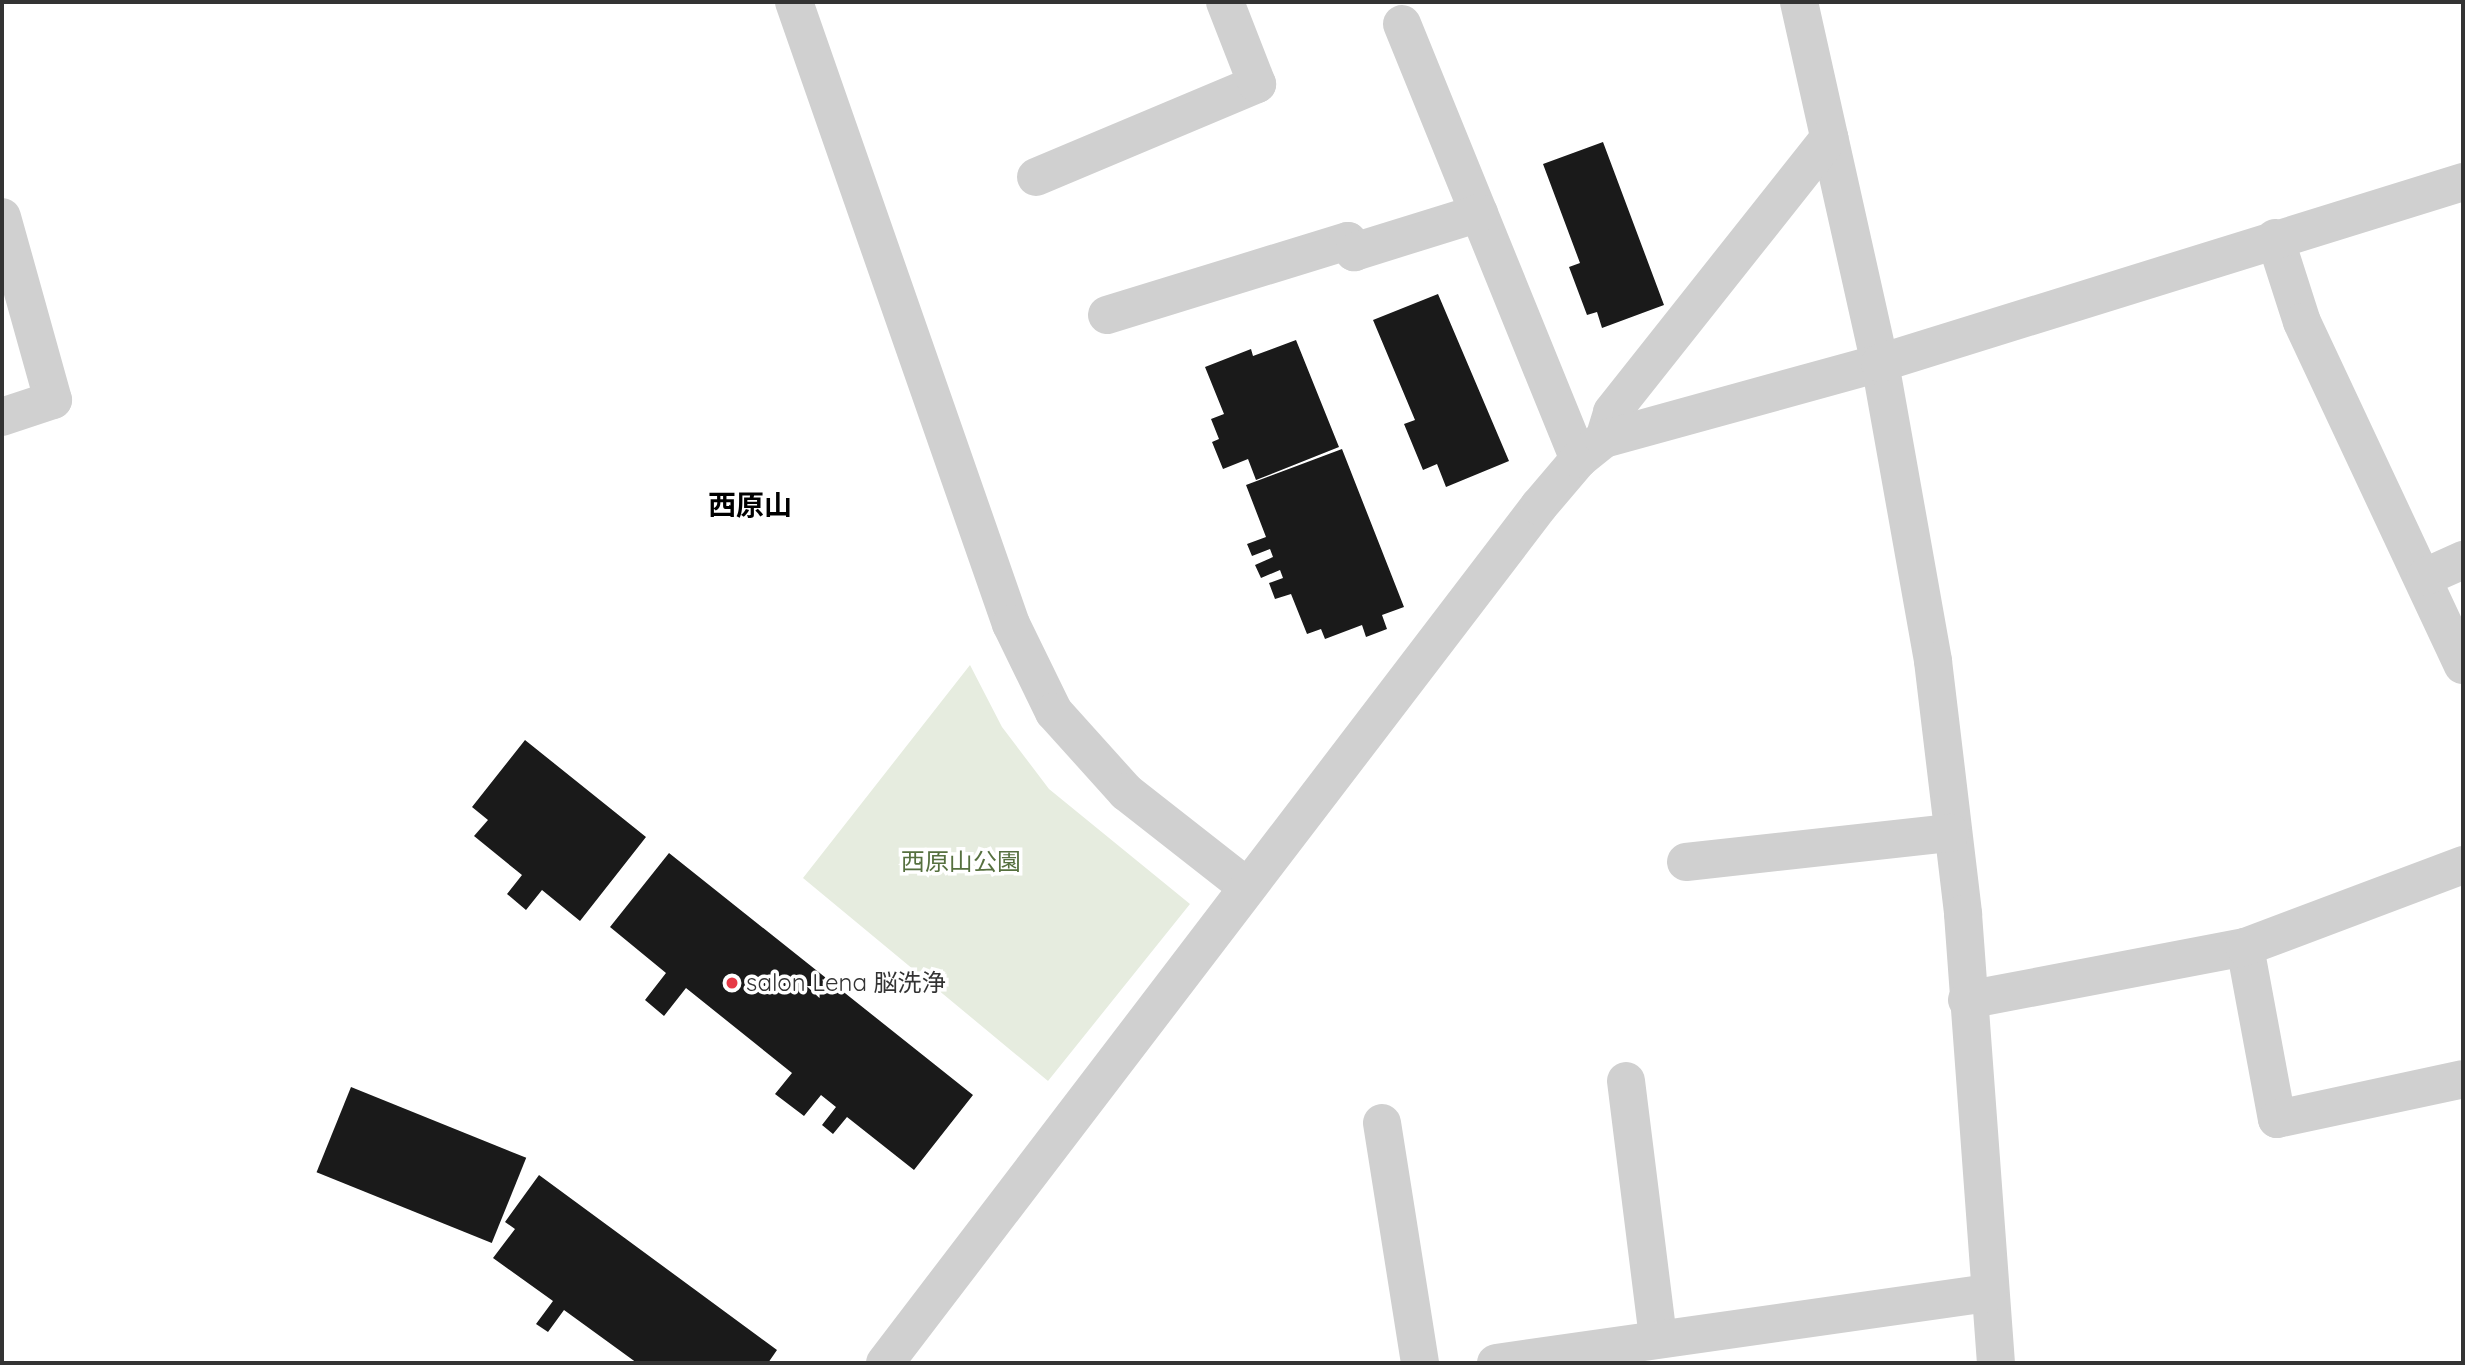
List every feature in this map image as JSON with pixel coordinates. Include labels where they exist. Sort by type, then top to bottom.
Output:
[{"type":"street","points":[[794,2],[1011,624],[1055,712],[1126,792],[1246,886]]},
{"type":"street","points":[[1036,177],[1257,84],[1225,2]]},
{"type":"street","points":[[1799,2],[1880,363],[1933,661],[1950,833],[1963,914],[1988,1293],[1996,1363]]},
{"type":"street","points":[[1402,24],[1479,213],[1591,449]]},
{"type":"street","points":[[885,1363],[1246,886],[1591,449],[1612,412],[1829,138]]},
{"type":"street","points":[[1591,449],[1880,363],[2463,181]]},
{"type":"street","points":[[1107,315],[1348,241],[1354,252],[1479,213]]},
{"type":"street","points":[[2,218],[53,400],[2,417]]},
{"type":"street","points":[[2275,238],[2302,322],[2425,577],[2463,664]]},
{"type":"street","points":[[2425,577],[2463,560]]},
{"type":"street","points":[[1686,862],[1950,833]]},
{"type":"street","points":[[1967,1000],[2245,947],[2463,866]]},
{"type":"street","points":[[2245,947],[2277,1118],[2463,1079]]},
{"type":"street","points":[[1626,1081],[1658,1337]]},
{"type":"street","points":[[1382,1123],[1420,1363]]},
{"type":"street","points":[[1496,1363],[1599,1357],[1658,1337],[1988,1293]]},
{"type":"green space","name":"西原山公園","points":[[970,665],[1002,727],[1049,789],[1190,904],[1048,1081],[803,878]]},
{"type":"building","points":[[1603,142],[1664,305],[1602,328],[1597,312],[1587,315],[1569,267],[1580,263],[1543,164]]},
{"type":"building","points":[[1438,294],[1509,461],[1446,487],[1437,464],[1423,470],[1404,424],[1415,420],[1373,320]]},
{"type":"building","points":[[1296,340],[1339,447],[1256,480],[1248,459],[1223,469],[1212,442],[1219,439],[1211,419],[1224,414],[1205,367],[1251,349],[1253,356]]},
{"type":"building","points":[[1342,449],[1404,607],[1382,615],[1387,629],[1366,637],[1362,625],[1325,639],[1321,629],[1307,634],[1291,594],[1275,599],[1269,583],[1283,578],[1280,570],[1261,578],[1255,565],[1273,557],[1270,549],[1252,556],[1247,544],[1266,537],[1246,485]]},
{"type":"building","points":[[525,740],[646,837],[580,921],[542,890],[526,910],[507,894],[522,875],[474,836],[488,820],[472,807]]},
{"type":"building","points":[[669,853],[973,1095],[914,1170],[847,1117],[833,1134],[822,1125],[836,1107],[821,1095],[804,1116],[775,1094],[792,1073],[686,988],[664,1016],[645,1000],[666,973],[610,927]]},
{"type":"building","points":[[351,1087],[526,1158],[492,1243],[317,1172]]},
{"type":"building","points":[[539,1175],[777,1350],[768,1363],[637,1363],[564,1310],[548,1332],[536,1324],[553,1301],[493,1258],[515,1229],[505,1222]]},
{"type":"place","name":"salon Lena 脳洗浄","points":[[732,983]]},
{"type":"district","name":"西原山","points":[[750,505]]}]
